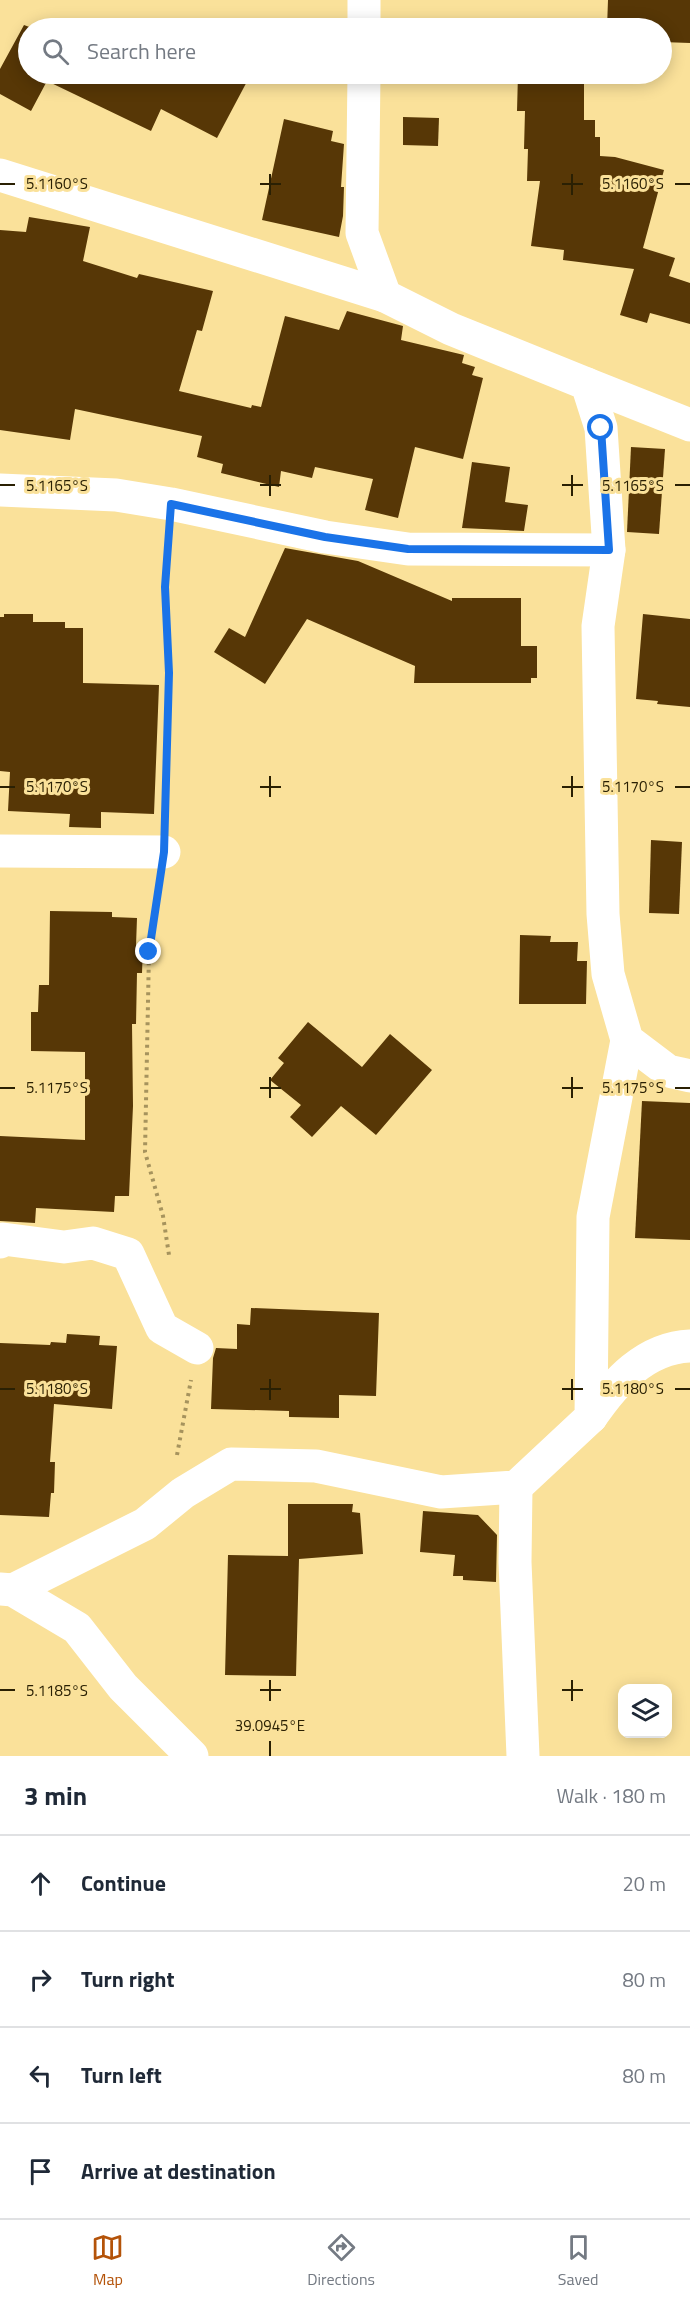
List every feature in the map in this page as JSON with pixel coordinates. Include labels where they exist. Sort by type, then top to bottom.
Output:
[{"type":"street","points":[[364,0],[364,18]]},
{"type":"street","points":[[364,84],[362,233],[385,296]]},
{"type":"street","points":[[0,175],[385,296],[451,329],[690,425]]},
{"type":"street","points":[[587,384],[601,428],[609,550],[598,626],[603,914],[608,974],[627,1040],[593,1217],[591,1417]]},
{"type":"street","points":[[0,490],[116,495],[171,504],[325,537],[408,549],[609,550]]},
{"type":"street","points":[[0,851],[164,852]]},
{"type":"street","points":[[627,1040],[668,1071],[690,1076]]},
{"type":"street","points":[[0,1242],[3,1239],[64,1247],[93,1243],[129,1254],[162,1328],[197,1348]]},
{"type":"street","points":[[7,1590],[145,1524],[183,1493],[231,1464],[316,1466],[441,1492],[516,1487],[591,1417],[609,1391],[654,1353],[690,1346]]},
{"type":"street","points":[[516,1487],[516,1585],[523,1756]]},
{"type":"street","points":[[7,1590],[77,1628],[123,1687],[192,1756]]},
{"type":"path","points":[[171,504],[165,587],[169,673],[164,852],[149,952],[145,1152],[163,1216],[171,1262]]},
{"type":"path","points":[[176,1458],[197,1348]]},
{"type":"building","points":[[608,0],[690,0],[690,43],[672,42],[672,18],[607,18]]},
{"type":"building","points":[[18,36],[18,84],[45,84],[31,111],[0,94],[0,69]]},
{"type":"building","points":[[53,84],[246,84],[217,138],[161,109],[151,131]]},
{"type":"building","points":[[518,84],[584,84],[584,120],[595,120],[595,137],[600,137],[600,156],[615,157],[664,170],[643,248],[675,258],[669,276],[690,283],[690,324],[650,313],[647,323],[620,315],[634,269],[563,260],[564,250],[531,246],[540,181],[527,181],[528,149],[524,149],[525,111],[517,111]]},
{"type":"building","points":[[403,117],[439,118],[438,146],[403,145]]},
{"type":"building","points":[[284,119],[333,131],[331,141],[344,144],[341,187],[344,187],[343,216],[339,237],[262,220]]},
{"type":"building","points":[[29,217],[90,227],[83,261],[137,278],[139,274],[213,291],[202,331],[197,330],[179,391],[251,408],[252,405],[261,407],[285,316],[339,330],[347,311],[403,326],[401,340],[464,355],[462,363],[475,367],[472,375],[483,378],[463,459],[415,447],[398,518],[365,510],[373,479],[315,467],[312,478],[281,471],[279,487],[221,473],[223,464],[197,457],[202,436],[75,409],[70,440],[0,430],[0,230],[26,232]]},
{"type":"building","points":[[631,447],[665,449],[659,534],[627,532]]},
{"type":"building","points":[[472,462],[510,467],[505,502],[528,505],[524,531],[462,528]]},
{"type":"building","points":[[285,548],[358,561],[452,601],[452,598],[521,598],[521,646],[537,646],[537,678],[531,678],[531,683],[414,683],[415,666],[307,619],[265,684],[214,652],[229,628],[245,637]]},
{"type":"building","points":[[4,614],[33,614],[33,622],[65,622],[65,628],[83,628],[83,683],[159,685],[154,814],[101,812],[101,828],[69,827],[70,814],[8,811],[10,772],[0,771],[0,617],[4,617]]},
{"type":"building","points":[[643,614],[690,619],[690,707],[657,704],[658,701],[636,699]]},
{"type":"building","points":[[651,840],[682,842],[679,914],[649,913]]},
{"type":"building","points":[[50,911],[112,912],[112,917],[137,918],[136,946],[143,946],[142,973],[137,973],[136,1024],[132,1024],[133,1106],[129,1196],[115,1196],[114,1212],[36,1208],[35,1223],[0,1221],[0,1136],[85,1140],[85,1052],[31,1051],[31,1012],[38,1012],[39,985],[49,985]]},
{"type":"building","points":[[520,935],[551,936],[550,942],[578,942],[577,961],[587,961],[586,1004],[519,1004]]},
{"type":"building","points":[[308,1022],[362,1067],[390,1034],[432,1070],[376,1135],[341,1106],[312,1137],[290,1117],[301,1105],[270,1080],[284,1063],[278,1058]]},
{"type":"building","points":[[642,1101],[690,1103],[690,1240],[635,1238]]},
{"type":"building","points":[[251,1308],[379,1313],[376,1396],[339,1395],[339,1418],[289,1417],[289,1411],[211,1409],[213,1358],[216,1348],[237,1349],[237,1324],[250,1325]]},
{"type":"building","points":[[67,1334],[100,1336],[99,1345],[117,1346],[112,1409],[54,1404],[50,1462],[55,1462],[54,1493],[51,1493],[49,1517],[0,1515],[0,1343],[50,1345],[51,1342],[66,1343]]},
{"type":"building","points":[[288,1504],[353,1504],[352,1512],[360,1513],[363,1554],[299,1559],[296,1676],[225,1675],[228,1555],[288,1556]]},
{"type":"building","points":[[423,1511],[478,1515],[497,1535],[496,1582],[463,1580],[463,1576],[453,1576],[455,1555],[420,1552]]},
{"type":"route","points":[[149,952],[164,852],[164,781],[169,673],[165,587],[171,504],[325,537],[408,549],[609,550],[601,428]]}]
